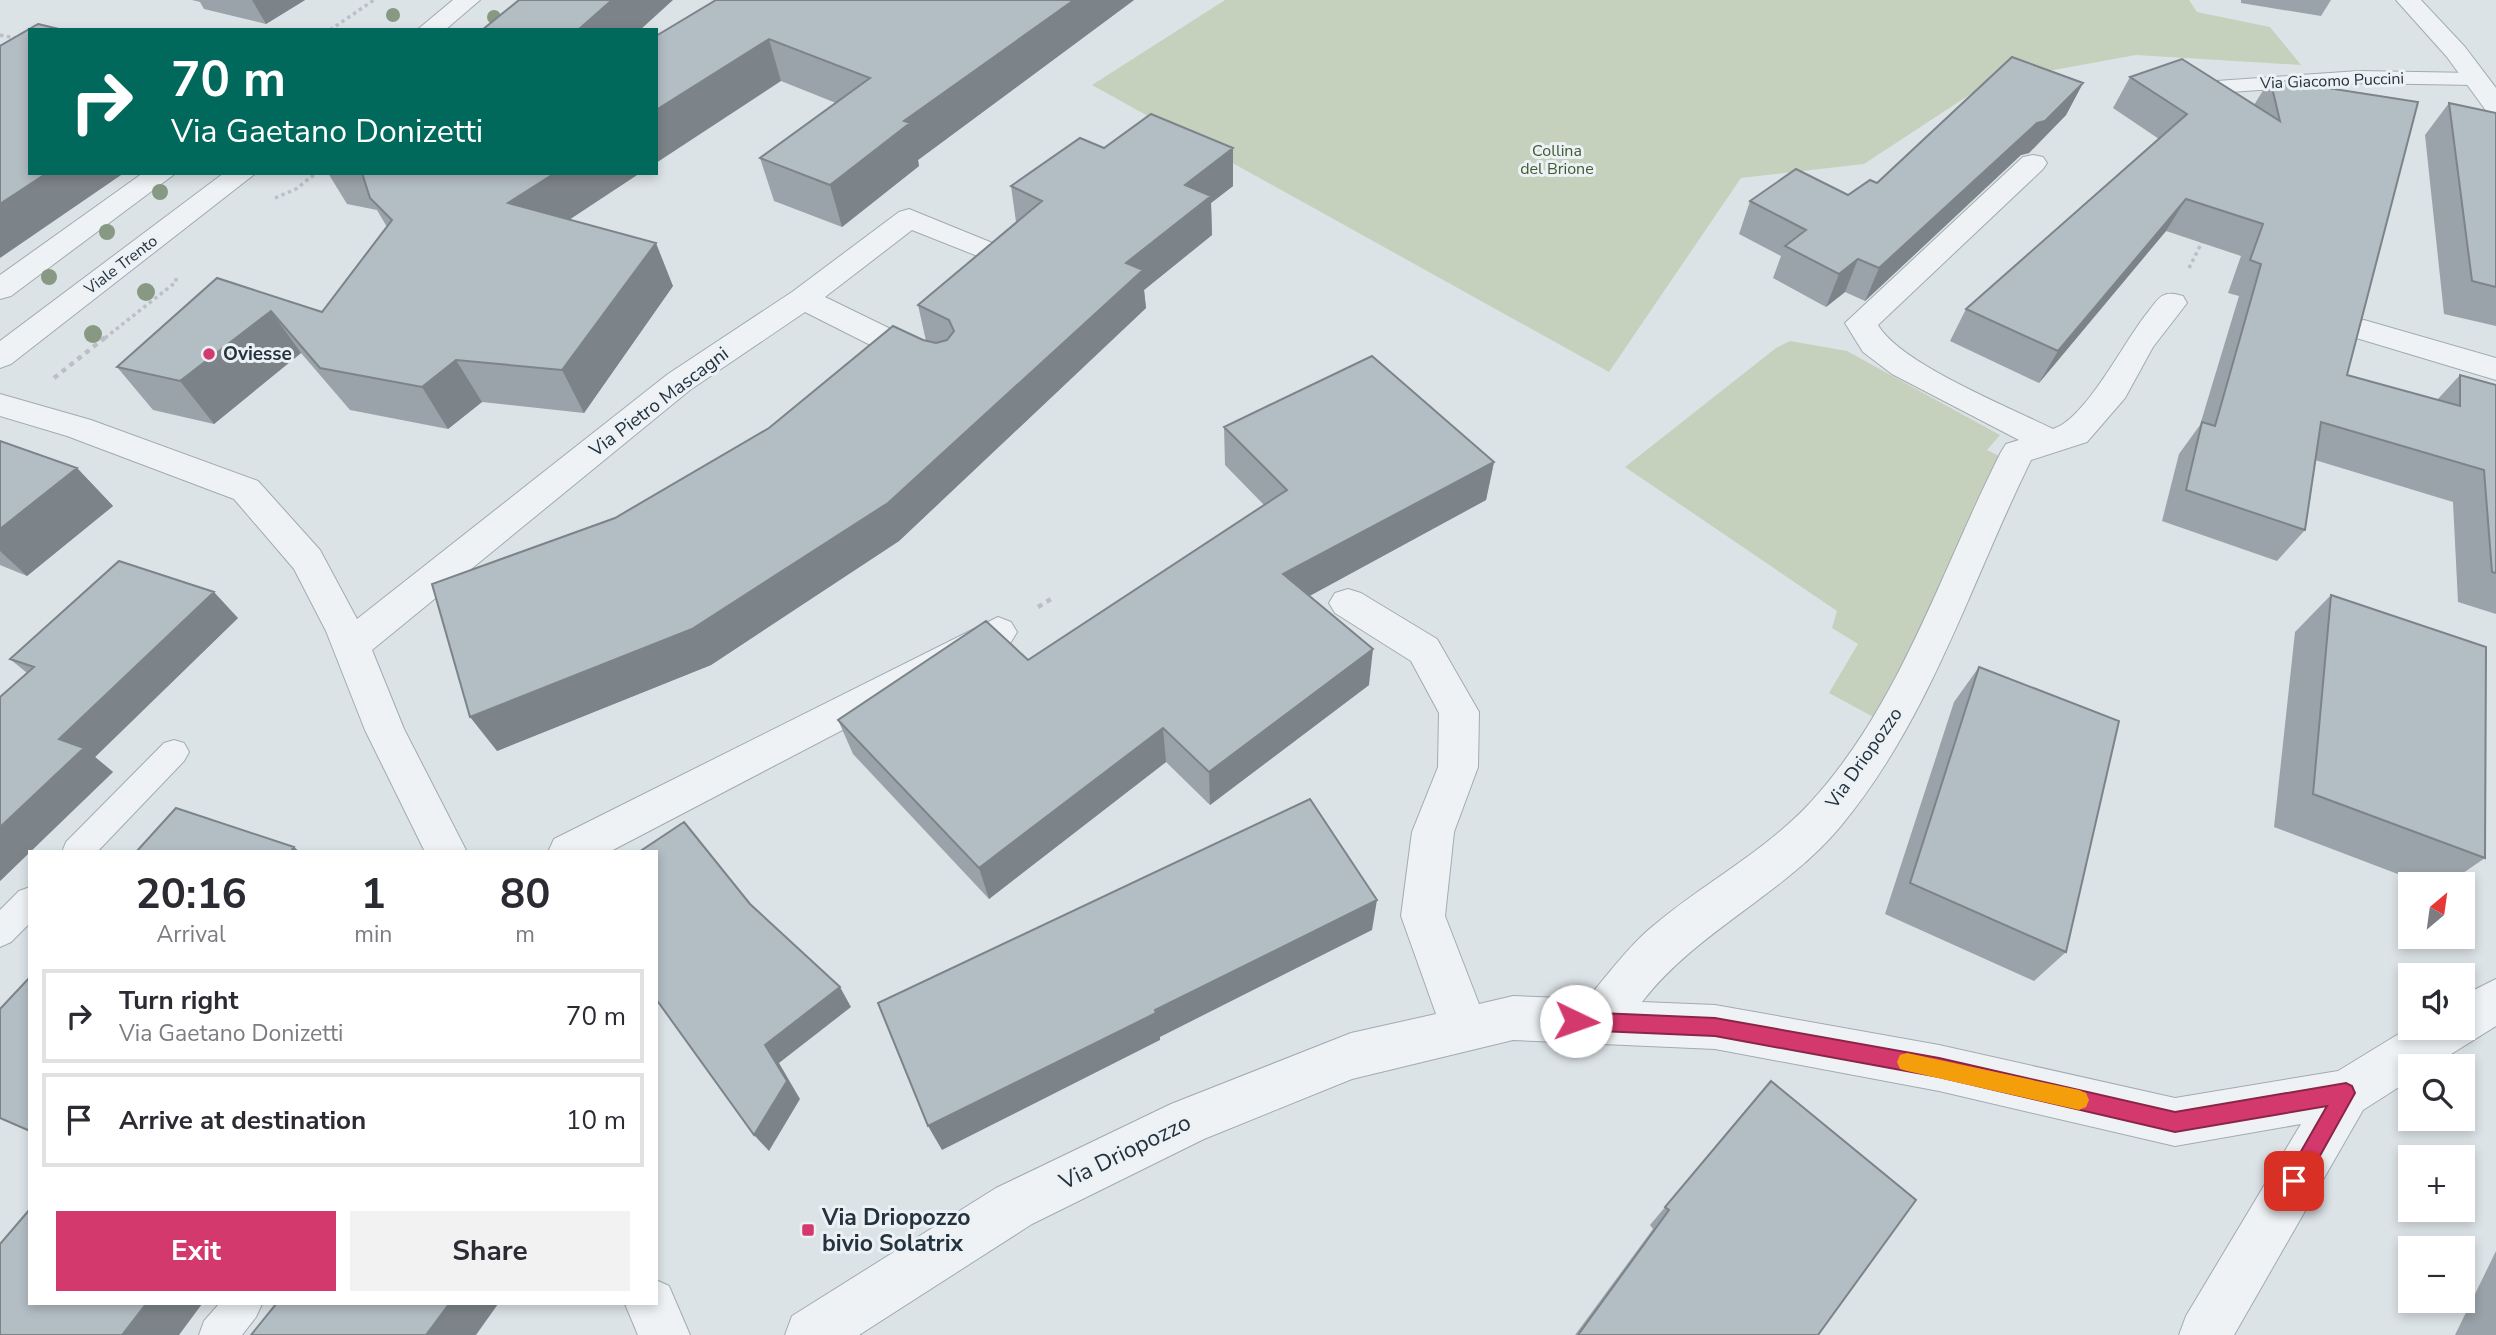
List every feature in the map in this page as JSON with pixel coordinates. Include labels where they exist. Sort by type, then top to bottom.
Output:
[{"type":"street","points":[[432,28],[468,0]]},
{"type":"street","points":[[2408,0],[2496,106]]},
{"type":"street","points":[[2033,163],[1861,323],[1874,345],[1903,366],[2051,442]]},
{"type":"street","points":[[0,289],[159,175]]},
{"type":"street","name":"Viale Trento","points":[[0,357],[239,175]]},
{"type":"street","name":"Via Pietro Mascagni","points":[[350,646],[679,382],[803,299],[909,218],[985,250]]},
{"type":"street","points":[[803,299],[944,368]]},
{"type":"street","name":"Via Driopozzo","points":[[1598,1022],[1662,946],[1748,884],[1824,816],[1895,719],[1993,498],[2018,452],[2075,434],[2113,390],[2140,342],[2172,303]]},
{"type":"street","points":[[2364,330],[2496,369]]},
{"type":"street","points":[[0,405],[79,428],[246,490],[307,560],[350,646],[385,730],[445,850]]},
{"type":"street","points":[[1348,603],[1424,650],[1460,712],[1458,767],[1433,832],[1423,916],[1465,1029]]},
{"type":"street","points":[[573,850],[998,632]]},
{"type":"street","points":[[2475,1013],[2496,1000]]},
{"type":"street","name":"Via Driopozzo","points":[[811,1335],[1014,1206],[1188,1121],[1351,1056],[1513,1018],[1715,1027],[1939,1068],[2175,1122],[2346,1093]]},
{"type":"street","points":[[2205,1335],[2346,1093],[2431,1040]]},
{"type":"street","points":[[651,1305],[664,1335]]},
{"type":"lane","name":"Via Giacomo Puccini","points":[[2188,89],[2359,76],[2475,79]]},
{"type":"lane","points":[[79,850],[174,752]]},
{"type":"lane","points":[[0,932],[28,903]]},
{"type":"lane","points":[[218,1335],[242,1305]]},
{"type":"path","points":[[333,28],[374,0]]},
{"type":"path","points":[[0,35],[28,41]]},
{"type":"path","points":[[271,200],[296,189],[314,175]]},
{"type":"path","points":[[2172,303],[2208,229]]},
{"type":"path","points":[[55,377],[176,282],[176,274]]},
{"type":"green space","name":"Collina del Brione","points":[[1225,0],[2189,0],[2197,12],[2270,27],[2301,65],[2136,55],[1989,82],[1864,164],[1741,178],[1609,372],[1092,85]]},
{"type":"green space","points":[[1790,341],[1847,351],[2000,435],[1987,450],[2005,459],[1877,719],[1829,693],[1858,644],[1832,628],[1837,611],[1625,467],[1776,348]]},
{"type":"building","points":[[519,0],[612,0],[580,28],[484,28]]},
{"type":"building","points":[[716,0],[1074,0],[904,121],[910,123],[830,185],[760,158],[870,78],[769,39],[658,109],[658,35]]},
{"type":"building","points":[[38,24],[55,28],[31,28]]},
{"type":"building","points":[[28,30],[28,175],[44,175],[0,204],[0,46]]},
{"type":"building","points":[[2012,57],[2083,83],[2045,121],[2037,123],[1879,268],[1858,259],[1839,274],[1785,246],[1806,230],[1750,201],[1796,169],[1848,195],[1870,180],[1877,183]]},
{"type":"building","points":[[2182,59],[2280,121],[2270,79],[2418,102],[2347,375],[2460,406],[2460,375],[2496,385],[2496,573],[2492,572],[2484,470],[2321,422],[2305,530],[2186,490],[2202,422],[2215,426],[2261,264],[2250,260],[2263,224],[2186,199],[2058,351],[1966,309],[2187,114],[2130,77]]},
{"type":"building","points":[[2449,103],[2496,113],[2496,287],[2472,281]]},
{"type":"building","points":[[1151,114],[1233,148],[1185,185],[1211,196],[1126,263],[1143,270],[888,503],[692,629],[470,717],[432,584],[615,518],[769,428],[893,326],[923,340],[936,343],[947,340],[954,331],[949,320],[918,305],[1042,201],[1011,186],[1080,138],[1104,148]]},
{"type":"building","points":[[363,175],[552,175],[508,203],[656,243],[562,370],[456,360],[422,387],[320,368],[271,311],[180,381],[117,367],[217,278],[322,312],[392,220],[370,198]]},
{"type":"building","points":[[1372,356],[1494,462],[1283,574],[1373,649],[1209,772],[1163,728],[979,868],[838,720],[986,621],[1028,660],[1287,490],[1224,427]]},
{"type":"building","points":[[0,441],[77,468],[0,529]]},
{"type":"building","points":[[119,561],[214,592],[59,739],[84,748],[0,827],[0,697],[34,667],[10,659]]},
{"type":"building","points":[[2331,595],[2486,647],[2485,858],[2313,794]]},
{"type":"building","points":[[1979,667],[2119,721],[2066,952],[1910,883]]},
{"type":"building","points":[[1310,799],[1377,900],[928,1126],[878,1003]]},
{"type":"building","points":[[176,808],[294,847],[292,850],[138,850]]},
{"type":"building","points":[[684,822],[750,904],[840,987],[765,1045],[787,1081],[754,1135],[658,1002],[658,850],[642,850]]},
{"type":"building","points":[[28,979],[28,1130],[0,1118],[0,1009]]},
{"type":"building","points":[[1771,1081],[1916,1200],[1818,1335],[1578,1335],[1669,1210],[1665,1207]]},
{"type":"building","points":[[28,1211],[28,1305],[145,1305],[122,1335],[0,1335],[0,1244]]},
{"type":"building","points":[[275,1305],[448,1305],[426,1335],[251,1335]]},
{"type":"slow traffic","points":[[1907,1062],[2079,1100]]},
{"type":"place","name":"Oviesse","points":[[209,354]]},
{"type":"place","name":"Via Driopozzo bivio Solatrix","points":[[808,1230]]},
{"type":"route","points":[[1576,1021],[1715,1027],[1939,1068],[2175,1122],[2346,1093],[2294,1181]]}]
